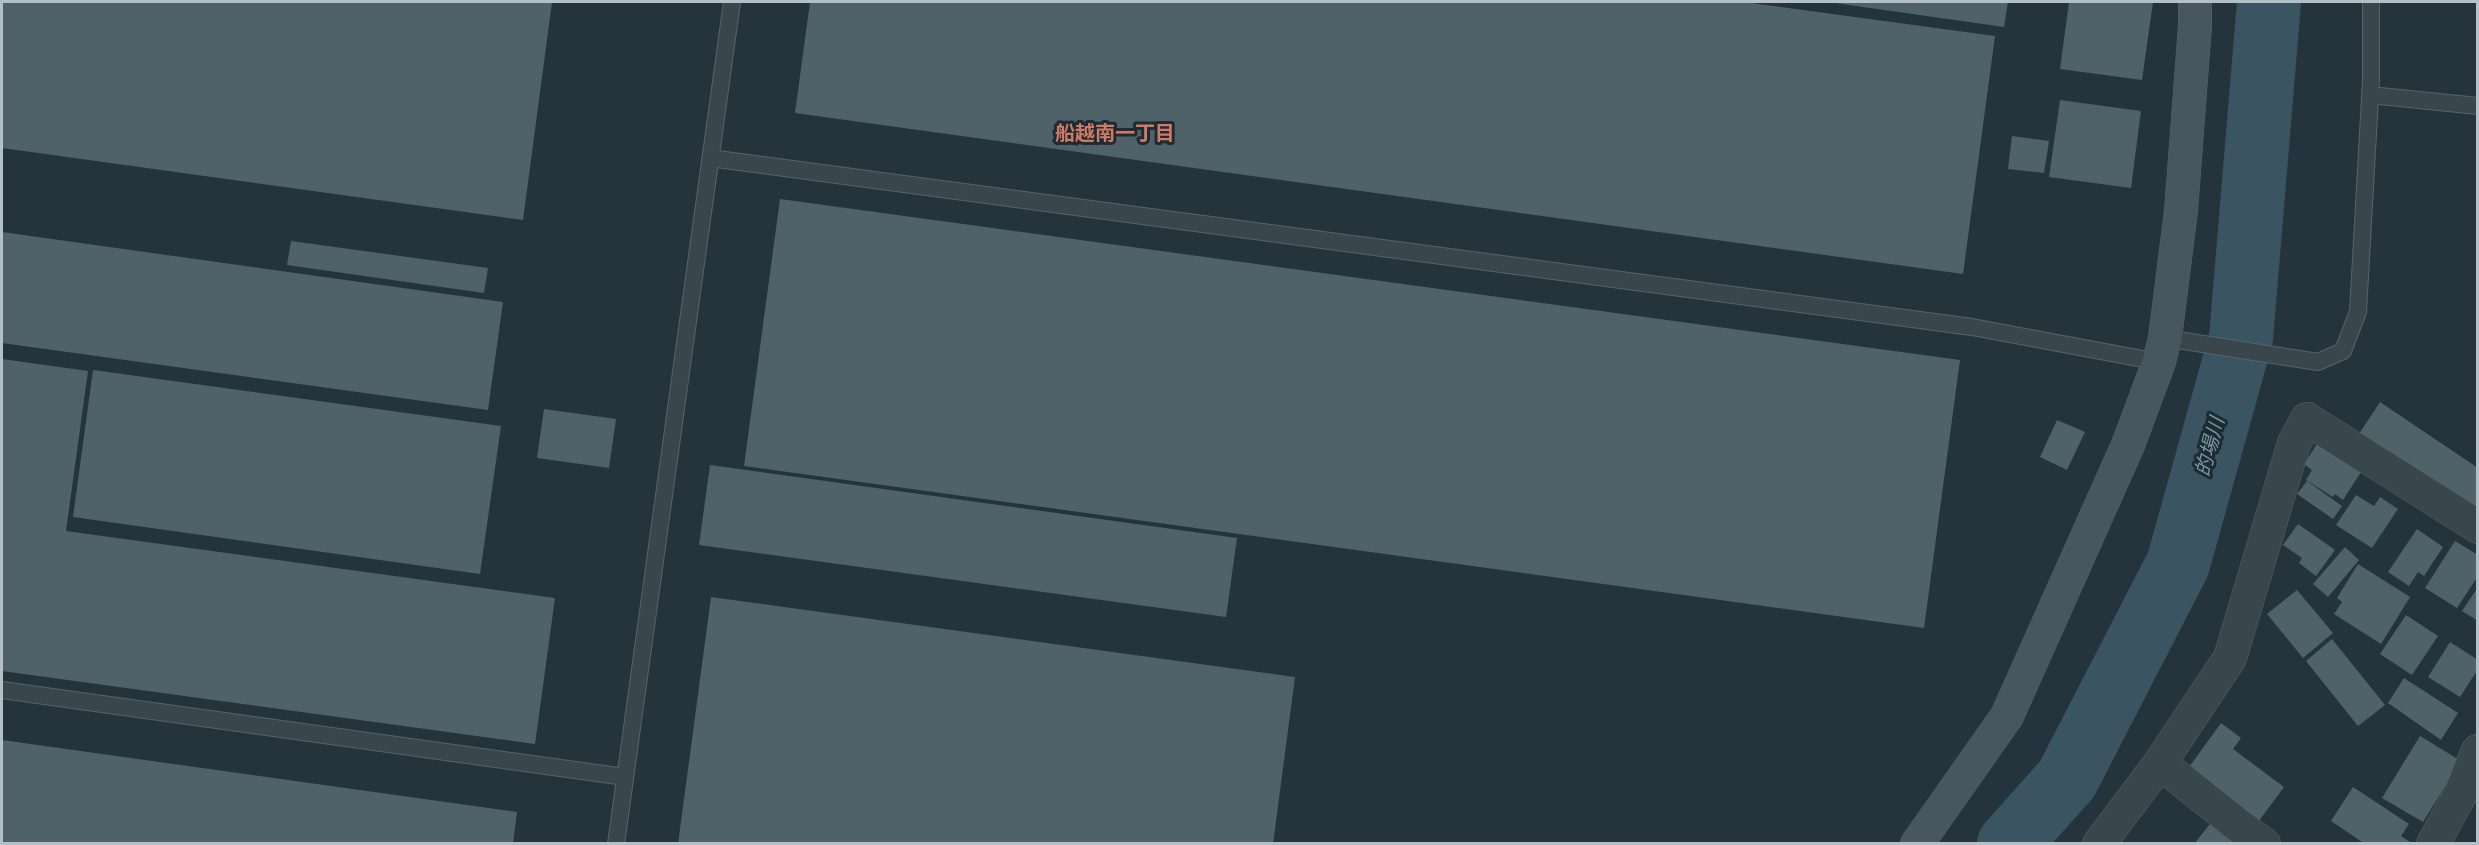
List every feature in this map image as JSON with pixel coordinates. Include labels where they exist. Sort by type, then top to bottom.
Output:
[{"type":"street","points":[[1917,843],[2007,716],[2128,445],[2162,350],[2181,211],[2195,2]]},
{"type":"street","points":[[2099,843],[2160,763],[2230,658],[2294,443],[2307,420],[2478,527]]},
{"type":"street","points":[[2433,843],[2461,793],[2478,751]]},
{"type":"street","points":[[2160,763],[2264,843]]},
{"type":"lane","points":[[616,843],[732,2]]},
{"type":"lane","points":[[710,158],[1972,327],[2162,350],[2197,343],[2318,362],[2343,351],[2358,312],[2370,95],[2371,2]]},
{"type":"lane","points":[[2370,95],[2478,106]]},
{"type":"lane","points":[[2,690],[625,777]]},
{"type":"building","points":[[2,2],[552,2],[523,220],[2,148]]},
{"type":"building","points":[[810,2],[1744,2],[1995,36],[1963,274],[795,113]]},
{"type":"building","points":[[1828,2],[2008,2],[2004,27]]},
{"type":"building","points":[[2069,2],[2153,2],[2142,80],[2060,69]]},
{"type":"building","points":[[2060,100],[2141,111],[2131,188],[2049,177]]},
{"type":"building","points":[[2012,136],[2049,141],[2044,173],[2008,169]]},
{"type":"building","points":[[780,199],[1960,360],[1924,628],[744,466]]},
{"type":"building","points":[[2,232],[503,302],[488,410],[2,343]]},
{"type":"building","points":[[291,241],[488,268],[484,293],[287,265]]},
{"type":"building","points":[[2,359],[88,371],[66,531],[555,598],[535,744],[2,671]]},
{"type":"building","points":[[93,370],[501,426],[480,574],[73,517]]},
{"type":"building","points":[[2380,402],[2478,468],[2478,520],[2357,437]]},
{"type":"building","points":[[544,409],[616,419],[609,468],[537,458]]},
{"type":"building","points":[[2057,420],[2085,432],[2067,470],[2040,457]]},
{"type":"building","points":[[2319,441],[2363,469],[2343,500],[2335,494],[2333,497],[2306,480],[2312,470],[2304,464]]},
{"type":"building","points":[[710,465],[1237,538],[1226,617],[699,545]]},
{"type":"building","points":[[2307,481],[2342,506],[2333,519],[2297,494]]},
{"type":"building","points":[[2356,495],[2374,506],[2380,497],[2398,509],[2372,548],[2336,525]]},
{"type":"building","points":[[2298,524],[2335,550],[2316,576],[2299,563],[2302,558],[2283,545]]},
{"type":"building","points":[[2417,529],[2443,547],[2424,576],[2418,572],[2409,586],[2388,572]]},
{"type":"building","points":[[2455,541],[2478,555],[2478,576],[2457,608],[2425,588]]},
{"type":"building","points":[[2345,547],[2359,560],[2328,597],[2313,584]]},
{"type":"building","points":[[2358,564],[2410,597],[2381,644],[2334,614],[2342,602],[2337,598]]},
{"type":"building","points":[[2478,587],[2478,621],[2462,611]]},
{"type":"building","points":[[2297,590],[2333,633],[2303,658],[2267,614]]},
{"type":"building","points":[[711,597],[1295,677],[1273,844],[678,844]]},
{"type":"building","points":[[2406,615],[2438,636],[2412,675],[2380,654]]},
{"type":"building","points":[[2332,639],[2385,705],[2358,726],[2306,661]]},
{"type":"building","points":[[2450,642],[2478,660],[2478,669],[2460,697],[2428,677]]},
{"type":"building","points":[[2404,678],[2458,713],[2441,740],[2388,703]]},
{"type":"building","points":[[2221,723],[2241,738],[2233,749],[2284,787],[2253,829],[2187,770]]},
{"type":"building","points":[[2420,736],[2461,761],[2423,822],[2382,798]]},
{"type":"building","points":[[2,740],[517,812],[513,844],[2,844]]},
{"type":"building","points":[[2353,787],[2409,824],[2401,836],[2413,844],[2365,844],[2331,821]]},
{"type":"building","points":[[2214,819],[2240,844],[2194,844]]},
{"type":"waterway","name":"的場川","points":[[2009,844],[2067,779],[2178,564],[2241,338],[2269,2]]},
{"type":"district","name":"船越南一丁目","points":[[1115,134]]}]
